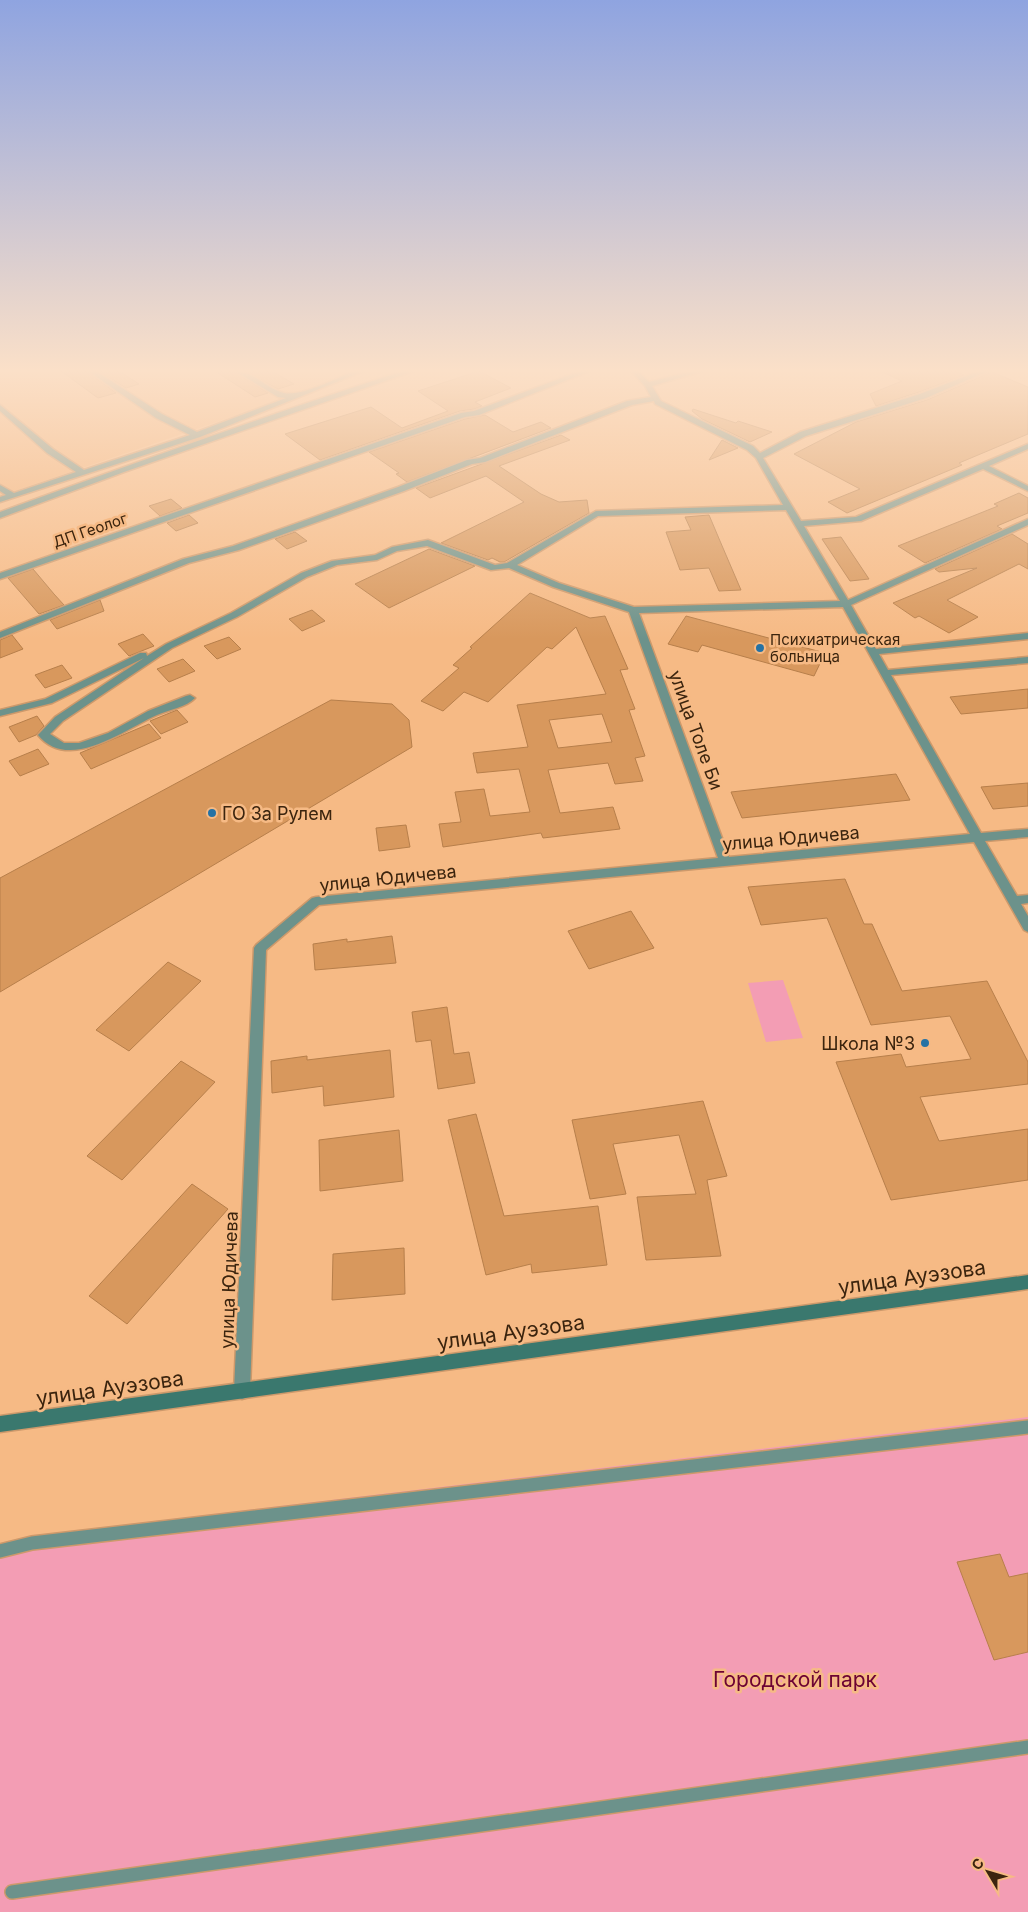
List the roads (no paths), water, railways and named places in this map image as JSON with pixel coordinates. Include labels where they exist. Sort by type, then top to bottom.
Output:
[{"type":"street","points":[[65,460],[83,473]]},
{"type":"street","points":[[0,500],[121,460]]},
{"type":"street","points":[[0,515],[148,460]]},
{"type":"street","name":"ДП Геолог","points":[[0,576],[334,460]]},
{"type":"street","points":[[0,635],[186,561],[236,548],[401,489],[470,462],[481,460]]},
{"type":"street","points":[[761,460],[846,604],[1028,927]]},
{"type":"street","points":[[798,524],[858,519],[995,460]]},
{"type":"street","points":[[982,466],[1028,489]]},
{"type":"street","points":[[0,487],[12,496]]},
{"type":"street","points":[[0,713],[48,701],[139,657],[169,646],[234,615],[304,575],[335,563],[377,557],[395,549],[428,543],[494,568],[510,565],[596,514],[788,507]]},
{"type":"street","points":[[510,565],[556,585],[633,610],[846,604],[1028,522]]},
{"type":"street","name":"улица Толе Би","points":[[633,610],[725,862]]},
{"type":"street","points":[[873,652],[1028,636]]},
{"type":"street","points":[[169,646],[59,719],[43,735],[62,746],[80,746],[112,736],[152,713],[190,698]]},
{"type":"street","points":[[885,673],[1028,660]]},
{"type":"street","name":"улица Юдичева","points":[[242,1391],[260,948],[316,901],[1028,833]]},
{"type":"street","points":[[1013,901],[1028,899]]},
{"type":"street","name":"улица Ауэзова","points":[[0,1424],[1028,1282]]},
{"type":"lane","points":[[0,1551],[32,1543],[1028,1427]]},
{"type":"lane","points":[[12,1892],[1028,1747]]},
{"type":"place","name":"Психиатрическая больница","points":[[760,648]]},
{"type":"place","name":"ГО За Рулем","points":[[212,813]]},
{"type":"place","name":"Школа №3","points":[[925,1043]]},
{"type":"park label","name":"Городской парк","points":[[795,1679]]}]
